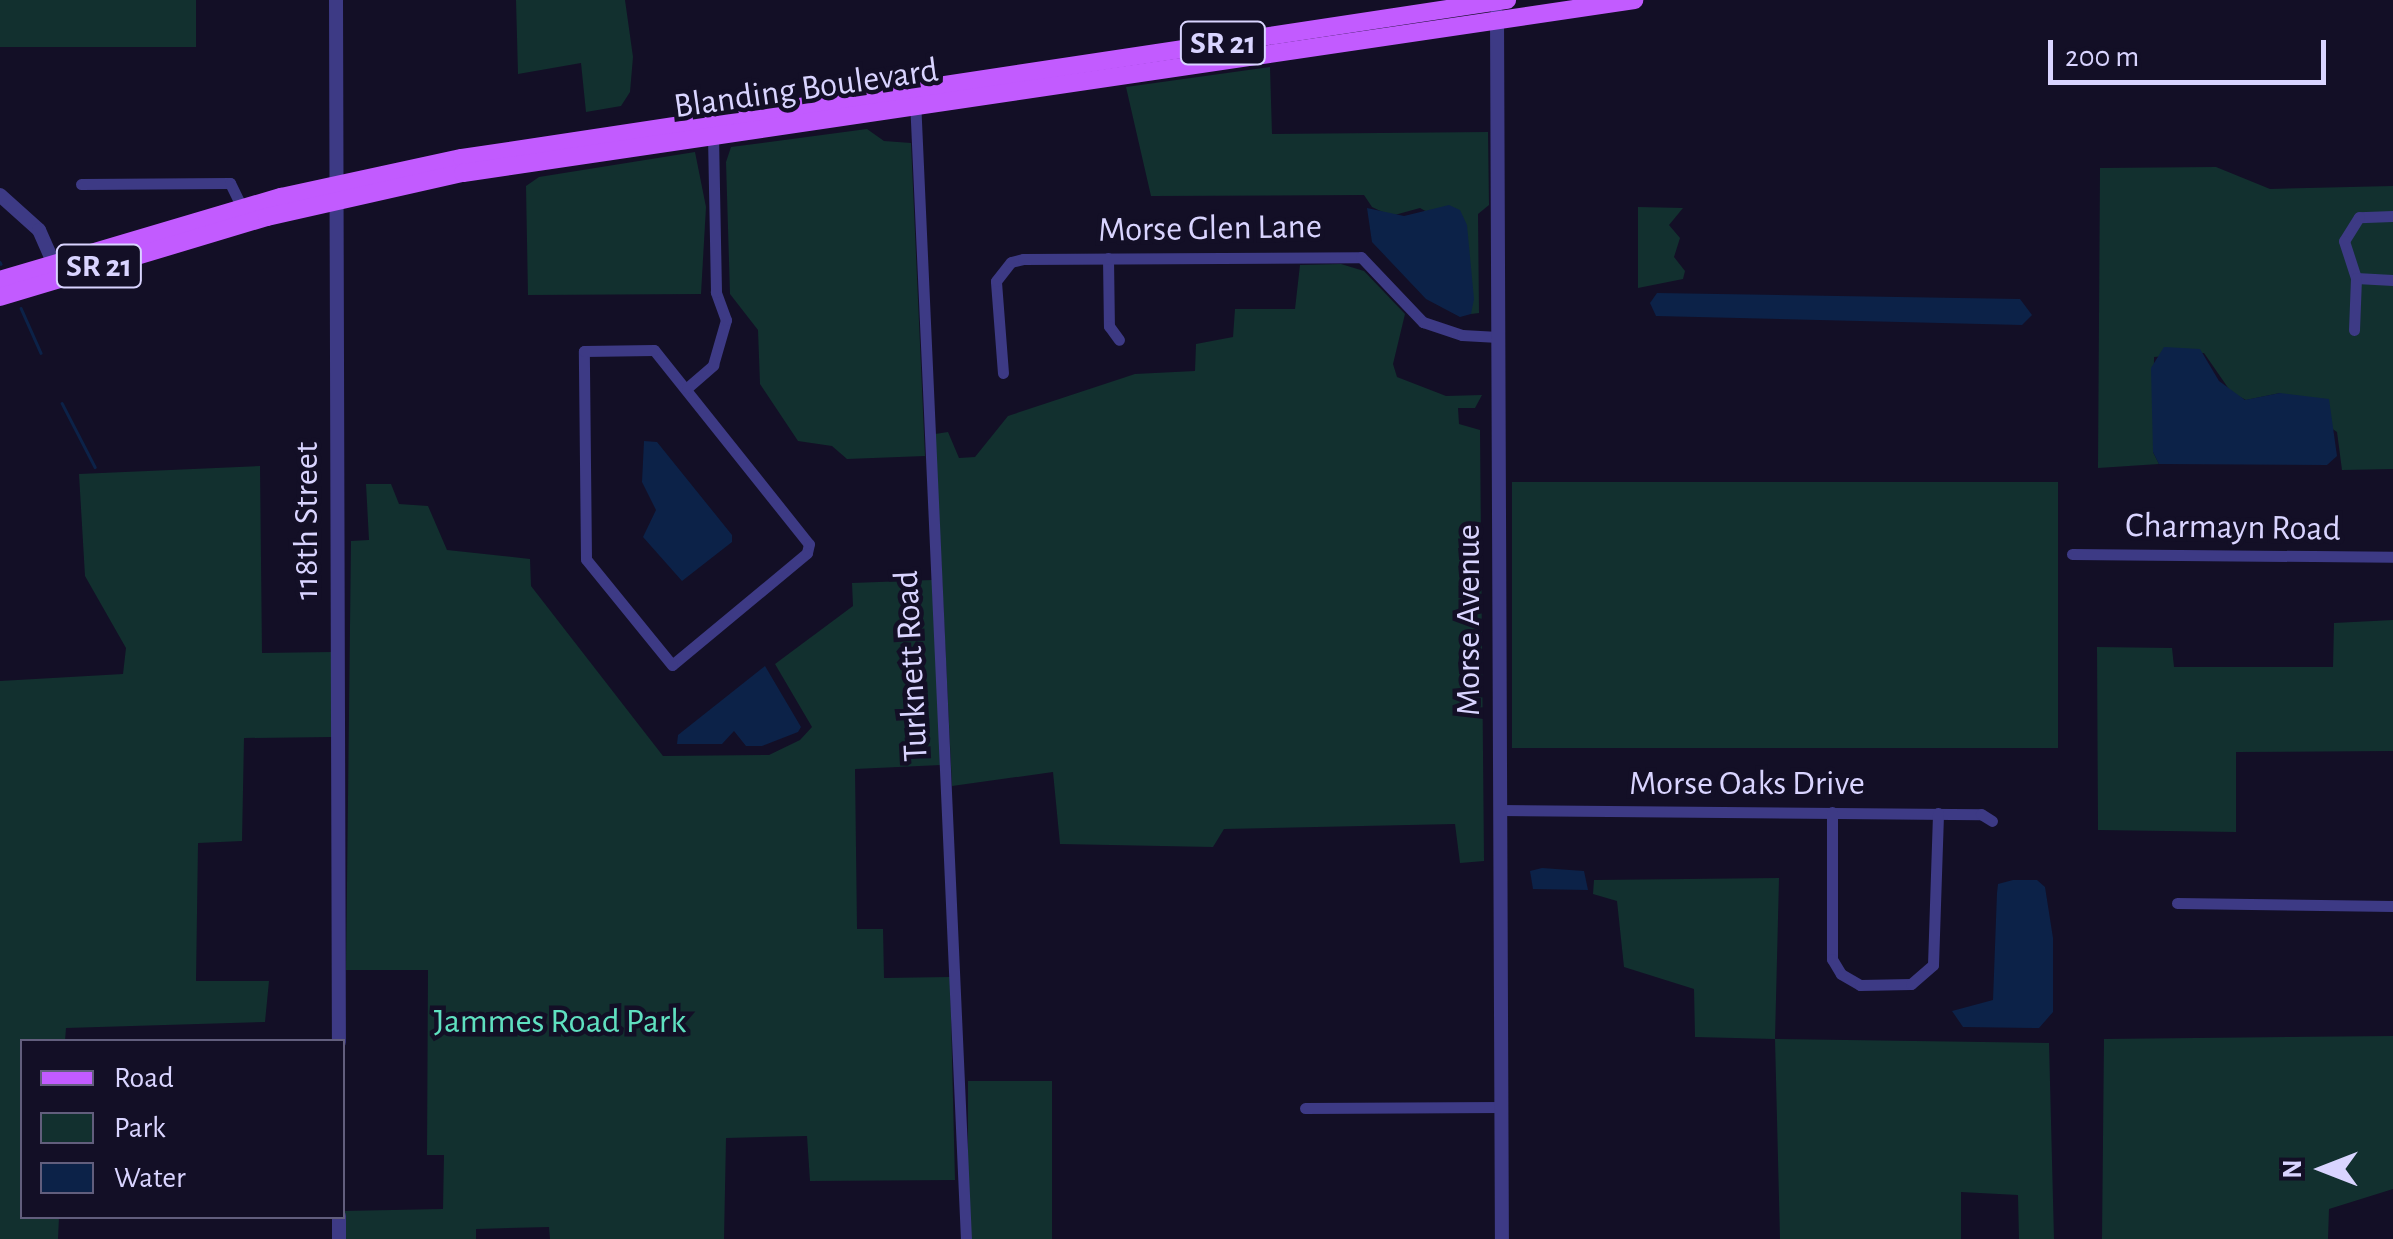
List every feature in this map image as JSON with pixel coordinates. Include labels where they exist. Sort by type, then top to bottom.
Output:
[{"type":"main road","name":"Blanding Boulevard","points":[[196,228],[242,208],[528,155],[916,98],[1108,60],[1500,0]]},
{"type":"main road","name":"Blanding Boulevard","points":[[528,155],[675,142],[756,113],[1110,80],[1634,0]]},
{"type":"main road","points":[[1301,31],[1304,51]]},
{"type":"main road","points":[[1108,60],[1110,80]]},
{"type":"main road","name":"Blanding Boulevard","points":[[0,296],[58,271],[196,228],[336,191]]},
{"type":"main road","name":"Blanding Boulevard","points":[[0,280],[58,271]]},
{"type":"street","name":"118th Street","points":[[336,0],[338,1039]]},
{"type":"street","name":"Morse Avenue","points":[[1500,0],[1496,22],[1502,1239]]},
{"type":"street","name":"Turknett Road","points":[[916,98],[966,1239]]},
{"type":"street","points":[[687,388],[714,365],[726,320],[716,292],[715,128]]},
{"type":"street","points":[[81,184],[230,183],[242,208]]},
{"type":"street","points":[[0,196],[40,230],[58,271]]},
{"type":"street","points":[[2354,330],[2356,278],[2344,241],[2354,220],[2393,216]]},
{"type":"street","name":"Morse Glen Lane","points":[[1003,373],[994,293],[1002,270],[1023,259],[1361,257],[1423,322],[1462,335],[1498,336]]},
{"type":"street","points":[[1108,258],[1109,326],[1119,340]]},
{"type":"street","points":[[2356,278],[2393,280]]},
{"type":"street","points":[[654,350],[687,388],[809,544],[807,553],[672,665],[586,559],[584,351],[654,350]]},
{"type":"street","name":"Charmayn Road","points":[[2072,554],[2393,557]]},
{"type":"street","name":"Morse Oaks Drive","points":[[1500,810],[1938,813],[1992,820]]},
{"type":"street","points":[[1832,812],[1832,959],[1856,984],[1890,985],[1916,983],[1935,961],[1938,813]]},
{"type":"street","points":[[2176,903],[2393,906]]},
{"type":"street","points":[[1305,1108],[1502,1107]]},
{"type":"green space","points":[[0,0],[196,0],[196,47],[0,47]]},
{"type":"green space","points":[[516,0],[625,0],[633,57],[630,92],[621,106],[586,112],[581,63],[518,74]]},
{"type":"green space","points":[[1270,67],[1272,134],[1488,132],[1489,205],[1478,214],[1479,313],[1471,314],[1467,234],[1420,208],[1391,216],[1372,207],[1364,195],[1151,196],[1126,87]]},
{"type":"green space","points":[[867,129],[884,141],[911,143],[925,456],[847,459],[832,446],[798,441],[760,384],[758,330],[730,294],[726,162],[731,147]]},
{"type":"green space","points":[[695,152],[706,207],[701,294],[528,295],[526,186],[539,177]]},
{"type":"green space","points":[[2216,167],[2270,189],[2393,186],[2393,469],[2342,470],[2337,432],[2280,393],[2246,400],[2231,392],[2204,353],[2154,357],[2153,452],[2159,464],[2098,468],[2100,168]]},
{"type":"green space","points":[[1638,207],[1683,208],[1669,225],[1680,238],[1674,257],[1685,271],[1683,279],[1638,288]]},
{"type":"green space","points":[[1341,264],[1364,271],[1405,314],[1393,364],[1397,377],[1446,396],[1482,395],[1475,408],[1458,408],[1459,424],[1480,430],[1484,861],[1460,863],[1455,824],[1224,829],[1213,847],[1060,844],[1053,772],[952,786],[935,434],[948,432],[959,458],[975,457],[1008,416],[1135,374],[1195,371],[1196,344],[1233,337],[1235,309],[1295,309],[1300,265]]},
{"type":"green space","points":[[260,466],[262,653],[332,652],[332,737],[244,738],[242,841],[198,843],[196,981],[269,981],[265,1022],[66,1028],[65,1039],[20,1039],[20,1219],[59,1219],[58,1239],[0,1239],[0,681],[123,674],[126,648],[85,576],[79,474]]},
{"type":"green space","points":[[1512,482],[2058,482],[2058,748],[1512,748]]},
{"type":"green space","name":"Jammes Road Park","points":[[366,484],[391,484],[399,504],[428,506],[447,550],[530,559],[531,586],[663,756],[769,755],[800,740],[812,727],[775,664],[853,606],[852,583],[932,580],[941,765],[855,769],[857,929],[883,929],[884,978],[950,977],[955,1180],[810,1181],[807,1136],[726,1138],[724,1239],[550,1239],[549,1227],[476,1229],[476,1239],[344,1239],[345,1211],[443,1209],[444,1155],[427,1155],[428,970],[346,970],[351,541],[369,540]]},
{"type":"green space","points":[[2393,620],[2393,751],[2236,752],[2236,832],[2098,830],[2097,647],[2172,648],[2174,667],[2333,667],[2334,623]]},
{"type":"green space","points":[[1779,878],[1775,1039],[1695,1037],[1694,989],[1624,967],[1617,901],[1593,894],[1594,880]]},
{"type":"green space","points":[[2393,1036],[2393,1189],[2329,1209],[2328,1239],[2102,1239],[2104,1039]]},
{"type":"green space","points":[[1775,1039],[2049,1043],[2054,1239],[2019,1239],[2018,1195],[1961,1192],[1961,1239],[1780,1239]]},
{"type":"green space","points":[[968,1081],[1052,1081],[1052,1239],[968,1239]]},
{"type":"water","points":[[1449,205],[1460,210],[1467,225],[1474,299],[1471,314],[1460,317],[1426,299],[1372,242],[1367,208],[1404,216]]},
{"type":"water","points":[[1657,293],[2020,299],[2032,315],[2022,325],[1656,316],[1650,303]]},
{"type":"water","points":[[2164,347],[2200,349],[2219,381],[2245,400],[2280,393],[2329,399],[2337,456],[2327,465],[2159,464],[2153,452],[2151,368]]},
{"type":"water","points":[[644,441],[657,442],[732,535],[732,542],[682,581],[643,537],[656,510],[642,482]]},
{"type":"water","points":[[765,666],[801,727],[798,732],[762,746],[746,746],[734,731],[722,744],[677,744],[678,735]]},
{"type":"water","points":[[1530,871],[1584,871],[1588,890],[1533,889]]},
{"type":"water","points":[[2037,880],[2045,887],[2053,938],[2053,1012],[2039,1028],[1963,1027],[1952,1011],[1993,1000],[1998,884]]},
{"type":"waterway","points":[[21,308],[41,353]]},
{"type":"waterway","points":[[62,403],[95,467]]}]
